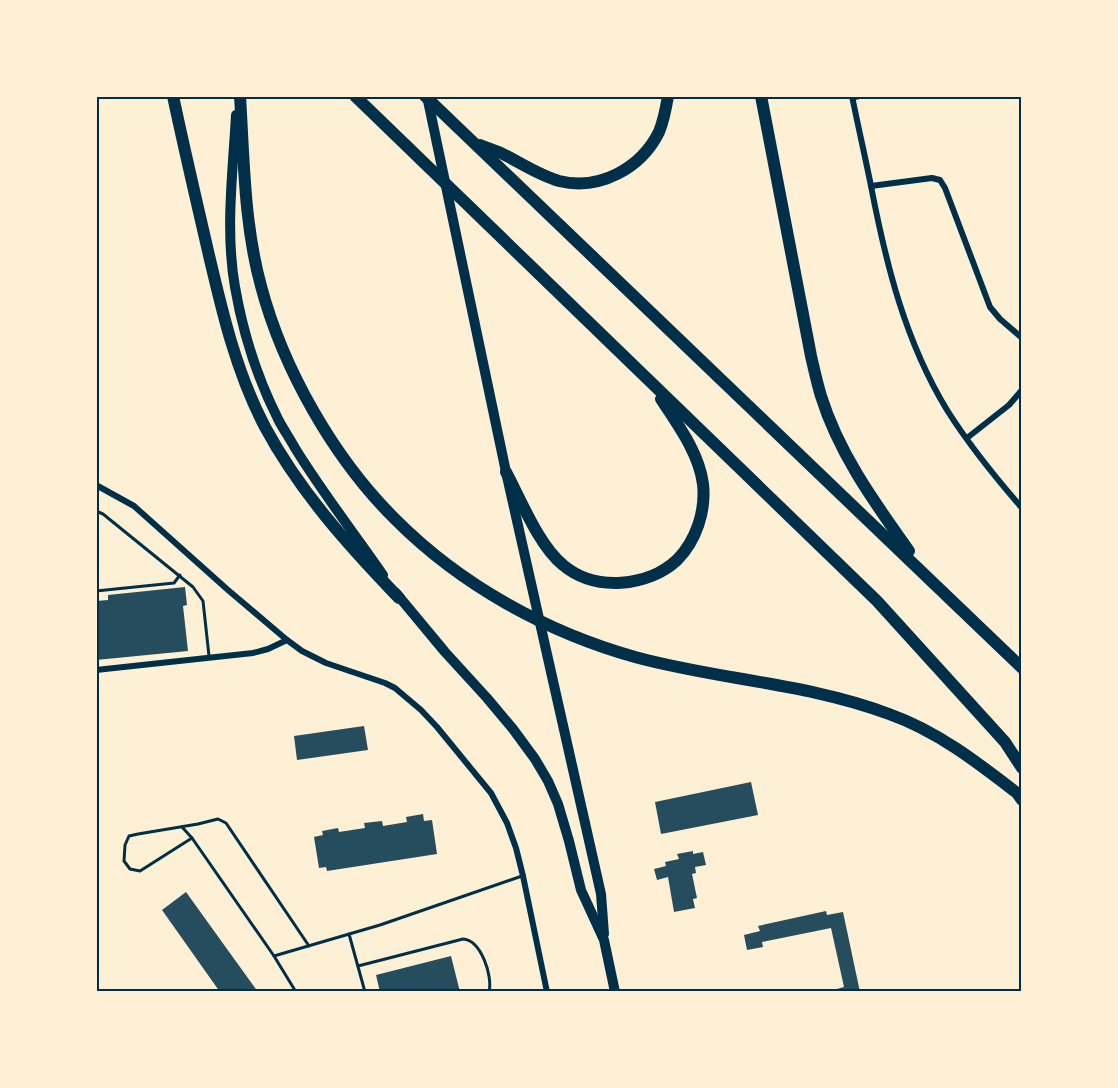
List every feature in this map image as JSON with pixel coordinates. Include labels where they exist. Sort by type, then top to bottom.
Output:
[{"type":"highway","points":[[172,96],[218,296],[242,374],[265,426],[316,507],[399,598]]},
{"type":"highway","points":[[239,96],[246,205],[251,239],[261,286],[275,330],[311,407],[335,445],[370,491],[396,520],[461,575],[495,597],[539,620],[585,640],[635,657],[802,689],[856,702],[891,714],[924,729],[962,751],[1017,793],[1022,800]]},
{"type":"highway","points":[[355,96],[877,601],[1005,742],[1022,768]]},
{"type":"highway","points":[[426,96],[1022,668]]},
{"type":"highway","points":[[472,141],[500,152],[538,173],[559,180],[573,183],[598,181],[612,177],[627,168],[653,142],[666,113],[668,96]]},
{"type":"highway","points":[[761,96],[821,398],[841,445],[859,479],[928,577]]},
{"type":"highway","points":[[506,472],[551,553],[574,572],[594,581],[610,583],[630,582],[665,569],[678,559],[690,544],[698,528],[703,507],[703,484],[696,458],[683,432],[649,380]]},
{"type":"main road","points":[[239,96],[231,204],[231,242],[235,286],[244,327],[257,369],[279,421],[327,497],[399,598],[488,698],[535,759],[558,804],[581,890],[604,940]]},
{"type":"main road","points":[[426,96],[506,472],[601,894],[604,940],[615,992]]},
{"type":"street","points":[[853,97],[890,273],[917,352],[948,411],[997,479],[1022,508]]},
{"type":"street","points":[[871,186],[932,178],[940,180],[990,307],[1022,338]]},
{"type":"street","points":[[967,438],[1009,405],[1022,390]]},
{"type":"street","points":[[96,485],[134,506],[286,640],[326,663],[395,688],[421,710],[452,744],[492,793],[507,823],[523,876],[547,992]]},
{"type":"street","points":[[96,670],[253,653],[286,640]]},
{"type":"lane","points":[[853,97],[866,96]]},
{"type":"lane","points":[[96,511],[121,528],[193,587],[203,601],[210,658]]},
{"type":"lane","points":[[96,591],[174,583],[180,575]]},
{"type":"lane","points":[[192,838],[140,871],[130,869],[123,861],[124,845],[129,836],[218,819],[226,824],[309,946]]},
{"type":"lane","points":[[182,827],[274,956],[296,992]]},
{"type":"lane","points":[[274,956],[380,925],[523,876]]},
{"type":"lane","points":[[349,934],[365,992]]},
{"type":"lane","points":[[358,966],[468,939],[486,962],[491,985],[489,992]]},
{"type":"building","points":[[185,587],[187,605],[183,606],[188,651],[96,660],[96,601],[108,600],[108,595]]},
{"type":"building","points":[[364,726],[368,750],[297,760],[294,736]]},
{"type":"building","points":[[751,782],[758,815],[661,834],[655,802]]},
{"type":"building","points":[[423,814],[424,821],[432,820],[437,854],[327,871],[326,867],[319,868],[314,837],[323,835],[322,831],[338,828],[339,832],[365,828],[364,823],[382,821],[383,826],[407,822],[406,817]]},
{"type":"building","points":[[693,851],[693,854],[703,852],[706,865],[695,867],[696,873],[692,874],[697,898],[693,899],[695,908],[674,912],[668,877],[657,880],[654,869],[666,866],[665,862],[679,859],[677,854]]},
{"type":"building","points":[[186,892],[258,992],[220,992],[162,910]]},
{"type":"building","points":[[826,911],[827,915],[843,912],[860,992],[826,992],[844,987],[831,928],[762,942],[763,947],[747,950],[744,935],[760,931],[758,926]]},
{"type":"building","points":[[451,956],[460,992],[380,992],[376,975]]}]
